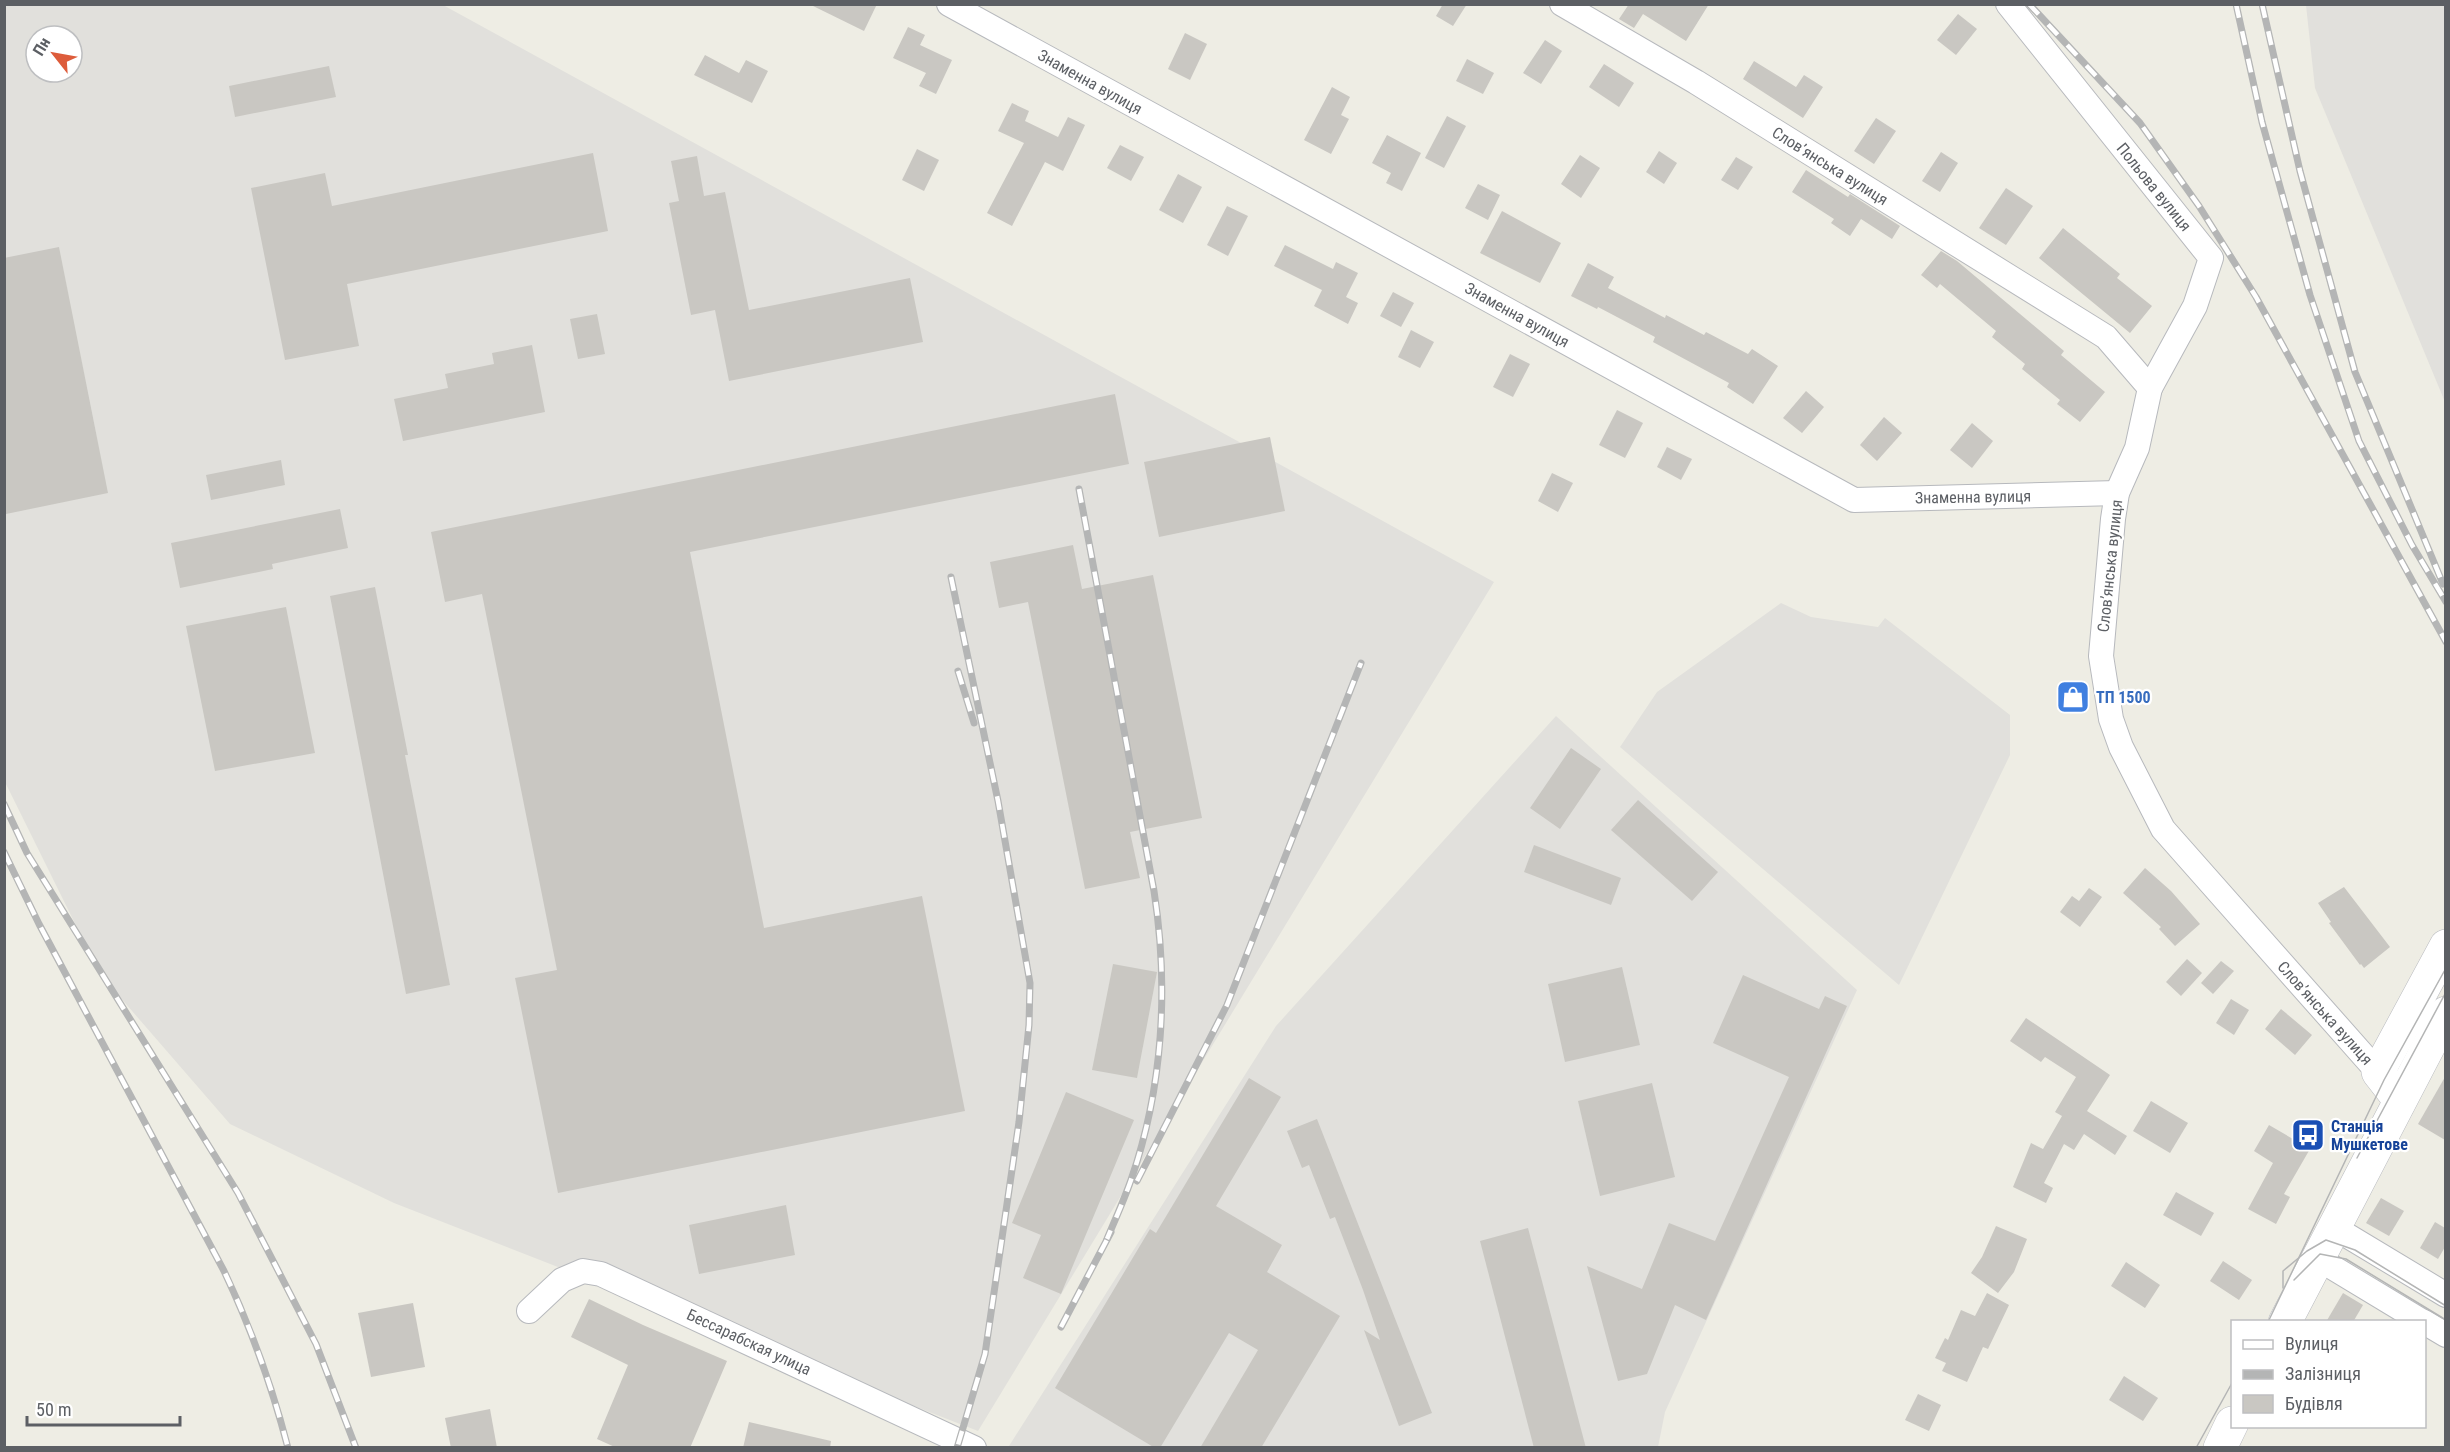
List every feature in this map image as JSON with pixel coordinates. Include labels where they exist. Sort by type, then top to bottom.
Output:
[{"type":"main road","points":[[2399,1099],[2378,1072],[2445,946]]},
{"type":"main road","points":[[2286,1320],[2445,1013]]},
{"type":"main road","points":[[2220,1448],[2231,1425]]},
{"type":"street","name":"Знаменна вулиця","points":[[949,4],[1854,500],[2117,493]]},
{"type":"street","name":"Слов’янська вулиця","points":[[1562,4],[1696,82],[2106,337],[2150,388],[2137,448],[2117,493],[2101,656],[2111,719],[2121,747],[2163,829],[2378,1072]]},
{"type":"street","name":"Польова вулиця","points":[[2007,4],[2211,258],[2195,306],[2150,388]]},
{"type":"street","points":[[2333,1227],[2445,1295]]},
{"type":"street","points":[[2318,1258],[2421,1320]]},
{"type":"street","name":"Бессарабская улица","points":[[529,1311],[562,1280],[583,1271],[601,1274],[974,1448]]},
{"type":"street","points":[[2426,1323],[2445,1335]]},
{"type":"shaded area","points":[[5,5],[443,5],[1494,582],[978,1431],[394,1203],[230,1124],[100,974],[5,782]]},
{"type":"shaded area","points":[[2306,5],[2445,5],[2445,402],[2315,88]]},
{"type":"shaded area","points":[[1781,603],[1811,617],[1878,627],[1885,618],[2010,715],[2010,755],[1899,985],[1620,747],[1657,692]]},
{"type":"shaded area","points":[[1556,716],[1857,990],[1665,1412],[1658,1447],[1009,1446],[1276,1026]]},
{"type":"building","points":[[809,4],[877,4],[864,31]]},
{"type":"building","points":[[1443,4],[1467,4],[1453,26],[1436,16]]},
{"type":"building","points":[[1629,4],[1709,4],[1686,41],[1643,14],[1634,28],[1619,19]]},
{"type":"building","points":[[1958,14],[1977,29],[1956,55],[1937,40]]},
{"type":"building","points":[[908,27],[925,35],[920,45],[952,60],[936,94],[919,86],[926,73],[893,58]]},
{"type":"building","points":[[1185,33],[1207,44],[1190,80],[1168,69]]},
{"type":"building","points":[[1545,40],[1562,51],[1541,84],[1523,73]]},
{"type":"building","points":[[705,55],[739,73],[746,60],[768,71],[752,103],[694,75]]},
{"type":"building","points":[[1467,59],[1494,73],[1483,94],[1456,81]]},
{"type":"building","points":[[1754,61],[1796,87],[1804,75],[1823,87],[1803,118],[1743,79]]},
{"type":"building","points":[[1604,64],[1634,83],[1619,107],[1589,87]]},
{"type":"building","points":[[329,66],[336,97],[235,117],[229,86]]},
{"type":"building","points":[[1332,87],[1350,97],[1341,115],[1349,119],[1331,154],[1304,140]]},
{"type":"building","points":[[1012,103],[1029,111],[1025,121],[1058,137],[1068,117],[1085,125],[1063,171],[1045,162],[1012,226],[987,213],[1024,143],[998,131]]},
{"type":"building","points":[[1447,116],[1466,126],[1444,168],[1425,158]]},
{"type":"building","points":[[1876,118],[1896,131],[1874,164],[1854,151]]},
{"type":"building","points":[[1387,135],[1421,153],[1402,191],[1386,183],[1391,173],[1372,163]]},
{"type":"building","points":[[1120,145],[1144,157],[1131,181],[1107,168]]},
{"type":"building","points":[[917,149],[939,160],[924,191],[902,180]]},
{"type":"building","points":[[1659,151],[1677,163],[1664,184],[1646,172]]},
{"type":"building","points":[[1941,152],[1958,163],[1940,192],[1922,181]]},
{"type":"building","points":[[593,153],[608,231],[347,284],[359,346],[285,360],[251,188],[325,173],[332,206]]},
{"type":"building","points":[[1580,155],[1600,168],[1581,198],[1561,184]]},
{"type":"building","points":[[697,156],[704,196],[725,192],[749,310],[910,278],[923,342],[729,381],[715,310],[691,315],[669,203],[679,201],[671,161]]},
{"type":"building","points":[[1736,157],[1753,167],[1738,190],[1721,180]]},
{"type":"building","points":[[1806,170],[1848,197],[1850,194],[1900,226],[1892,239],[1861,219],[1850,236],[1831,223],[1834,219],[1792,192]]},
{"type":"building","points":[[1178,174],[1202,187],[1183,223],[1159,210]]},
{"type":"building","points":[[1478,184],[1500,195],[1488,220],[1465,208]]},
{"type":"building","points":[[2006,188],[2033,206],[2006,245],[1979,228]]},
{"type":"building","points":[[1227,206],[1248,216],[1228,256],[1207,245]]},
{"type":"building","points":[[1502,211],[1561,243],[1540,283],[1480,253]]},
{"type":"building","points":[[2063,228],[2120,274],[2117,278],[2152,306],[2130,333],[2039,258]]},
{"type":"building","points":[[1285,245],[1333,269],[1336,262],[1358,273],[1346,297],[1358,303],[1348,324],[1314,306],[1322,290],[1274,266]]},
{"type":"building","points":[[59,247],[108,493],[6,514],[4,505],[4,258]]},
{"type":"building","points":[[1941,251],[1957,261],[2064,351],[2061,355],[2105,392],[2080,422],[2057,404],[2060,400],[2022,369],[2025,364],[1992,337],[1996,331],[1940,284],[1937,288],[1921,275]]},
{"type":"building","points":[[1588,263],[1614,277],[1608,288],[1665,318],[1666,315],[1704,335],[1706,332],[1748,354],[1752,349],[1778,366],[1753,404],[1727,387],[1729,383],[1653,342],[1655,337],[1598,307],[1597,309],[1571,296]]},
{"type":"building","points":[[1393,292],[1414,303],[1401,327],[1380,316]]},
{"type":"building","points":[[597,314],[605,354],[578,359],[570,319]]},
{"type":"building","points":[[1411,330],[1434,342],[1420,368],[1398,357]]},
{"type":"building","points":[[532,345],[545,412],[403,441],[394,399],[448,388],[445,374],[494,364],[492,353]]},
{"type":"building","points":[[1510,354],[1530,364],[1513,397],[1493,387]]},
{"type":"building","points":[[1806,391],[1824,407],[1802,433],[1783,418]]},
{"type":"building","points":[[1115,394],[1129,464],[690,552],[764,928],[922,896],[965,1111],[558,1193],[515,978],[557,970],[482,594],[445,602],[431,532]]},
{"type":"building","points":[[1617,410],[1643,423],[1625,458],[1599,445]]},
{"type":"building","points":[[1884,417],[1902,433],[1877,461],[1860,445]]},
{"type":"building","points":[[1972,423],[1993,441],[1972,468],[1950,450]]},
{"type":"building","points":[[1270,437],[1285,511],[1159,537],[1144,462]]},
{"type":"building","points":[[1667,447],[1692,459],[1681,480],[1657,467]]},
{"type":"building","points":[[281,460],[285,485],[211,500],[206,475]]},
{"type":"building","points":[[1552,473],[1573,483],[1558,512],[1538,501]]},
{"type":"building","points":[[340,509],[348,548],[272,564],[273,569],[180,588],[171,543]]},
{"type":"building","points":[[1073,545],[1082,589],[1153,575],[1202,818],[1130,832],[1140,878],[1085,889],[1028,602],[999,608],[990,562]]},
{"type":"building","points":[[375,587],[450,985],[406,994],[330,596]]},
{"type":"building","points":[[286,607],[315,753],[215,771],[186,626]]},
{"type":"building","points":[[1571,748],[1601,769],[1560,829],[1530,808]]},
{"type":"building","points":[[1638,800],[1718,872],[1692,901],[1611,830]]},
{"type":"building","points":[[1534,845],[1621,878],[1611,905],[1524,872]]},
{"type":"building","points":[[2145,868],[2171,891],[2200,924],[2175,946],[2159,929],[2161,927],[2123,893]]},
{"type":"building","points":[[2344,887],[2390,947],[2364,968],[2329,923],[2331,922],[2318,903]]},
{"type":"building","points":[[2089,888],[2102,897],[2080,927],[2060,912],[2072,896],[2079,901]]},
{"type":"building","points":[[2187,959],[2202,973],[2181,996],[2166,982]]},
{"type":"building","points":[[2221,961],[2234,971],[2213,994],[2201,983]]},
{"type":"building","points":[[1113,964],[1157,972],[1137,1078],[1092,1070]]},
{"type":"building","points":[[1622,967],[1640,1045],[1565,1062],[1548,984]]},
{"type":"building","points":[[1743,975],[1819,1009],[1825,996],[1847,1006],[1706,1320],[1675,1305],[1647,1374],[1618,1381],[1587,1266],[1642,1289],[1669,1223],[1715,1241],[1789,1077],[1713,1043]]},
{"type":"building","points":[[2231,999],[2249,1010],[2234,1035],[2216,1023]]},
{"type":"building","points":[[2281,1009],[2312,1035],[2295,1055],[2265,1029]]},
{"type":"building","points":[[2026,1018],[2110,1075],[2087,1111],[2127,1136],[2115,1155],[2084,1134],[2074,1150],[2064,1144],[2044,1183],[2053,1188],[2046,1203],[2013,1187],[2031,1143],[2043,1149],[2062,1116],[2055,1112],[2076,1077],[2045,1057],[2041,1062],[2010,1041]]},
{"type":"building","points":[[2445,1077],[2445,1140],[2418,1124]]},
{"type":"building","points":[[1249,1078],[1281,1097],[1216,1206],[1282,1245],[1267,1272],[1340,1316],[1261,1448],[1200,1448],[1258,1350],[1229,1333],[1160,1448],[1155,1448],[1055,1388],[1150,1229],[1156,1233]]},
{"type":"building","points":[[1652,1083],[1675,1177],[1600,1196],[1578,1101]]},
{"type":"building","points":[[1066,1092],[1134,1120],[1061,1294],[1023,1278],[1041,1235],[1012,1223]]},
{"type":"building","points":[[2151,1101],[2188,1123],[2170,1153],[2133,1131]]},
{"type":"building","points":[[1317,1119],[1432,1413],[1399,1426],[1364,1330],[1380,1340],[1363,1290],[1335,1217],[1330,1219],[1309,1165],[1302,1168],[1287,1131]]},
{"type":"building","points":[[2269,1125],[2310,1149],[2284,1194],[2290,1197],[2276,1224],[2248,1209],[2273,1163],[2254,1151]]},
{"type":"building","points":[[2176,1192],[2214,1213],[2201,1236],[2163,1215]]},
{"type":"building","points":[[2381,1198],[2404,1211],[2389,1236],[2366,1223]]},
{"type":"building","points":[[786,1205],[795,1255],[699,1274],[689,1225]]},
{"type":"building","points":[[2435,1222],[2445,1228],[2445,1247],[2438,1259],[2420,1248]]},
{"type":"building","points":[[1996,1226],[2027,1239],[2014,1272],[1998,1293],[1971,1273],[1982,1257]]},
{"type":"building","points":[[1528,1228],[1586,1448],[1534,1448],[1480,1241]]},
{"type":"building","points":[[2223,1261],[2252,1280],[2239,1300],[2210,1281]]},
{"type":"building","points":[[2126,1262],[2160,1285],[2145,1308],[2111,1286]]},
{"type":"building","points":[[1987,1293],[2009,1305],[1988,1349],[1983,1347],[1967,1382],[1942,1371],[1946,1363],[1935,1358],[1945,1338],[1948,1340],[1961,1310],[1975,1316]]},
{"type":"building","points":[[2343,1293],[2363,1305],[2354,1320],[2327,1320]]},
{"type":"building","points":[[589,1299],[727,1361],[690,1448],[617,1448],[597,1439],[628,1365],[571,1337]]},
{"type":"building","points":[[413,1303],[425,1367],[371,1377],[358,1313]]},
{"type":"building","points":[[2124,1376],[2158,1398],[2143,1421],[2109,1400]]},
{"type":"building","points":[[1918,1394],[1941,1405],[1929,1431],[1905,1420]]},
{"type":"building","points":[[490,1409],[497,1448],[451,1448],[445,1418]]},
{"type":"building","points":[[749,1422],[831,1441],[830,1448],[743,1448]]},
{"type":"tram line","points":[[2269,1320],[2384,1080],[2446,968]]},
{"type":"tram line","points":[[2357,1158],[2446,992]]},
{"type":"tram line","points":[[2283,1288],[2283,1271],[2307,1251],[2326,1240],[2355,1250],[2446,1306]]},
{"type":"tram line","points":[[2294,1280],[2320,1254],[2346,1259],[2446,1320]]},
{"type":"tram line","points":[[2196,1448],[2231,1385]]},
{"type":"railway","points":[[2029,4],[2140,123],[2199,206],[2256,297],[2446,642]]},
{"type":"railway","points":[[2236,4],[2262,122],[2310,295],[2359,441],[2412,545],[2446,602]]},
{"type":"railway","points":[[2262,4],[2300,171],[2355,372],[2443,584]]},
{"type":"railway","points":[[1079,489],[1154,891],[1161,964],[1160,1037],[1150,1110],[1131,1180],[1107,1239]]},
{"type":"railway","points":[[951,577],[998,801],[1030,983],[1029,1025],[1019,1122],[985,1354],[957,1448]]},
{"type":"railway","points":[[1137,1181],[1227,1005],[1361,663]]},
{"type":"railway","points":[[958,671],[974,723]]},
{"type":"railway","points":[[4,804],[27,853],[238,1193],[316,1344],[356,1448]]},
{"type":"railway","points":[[4,852],[39,924],[224,1271],[260,1358],[288,1448]]},
{"type":"railway","points":[[1061,1327],[1111,1232]]},
{"type":"place","name":"ТП 1500","points":[[2073,697]]},
{"type":"place","name":"Станція Мушкетове","points":[[2308,1135]]}]
